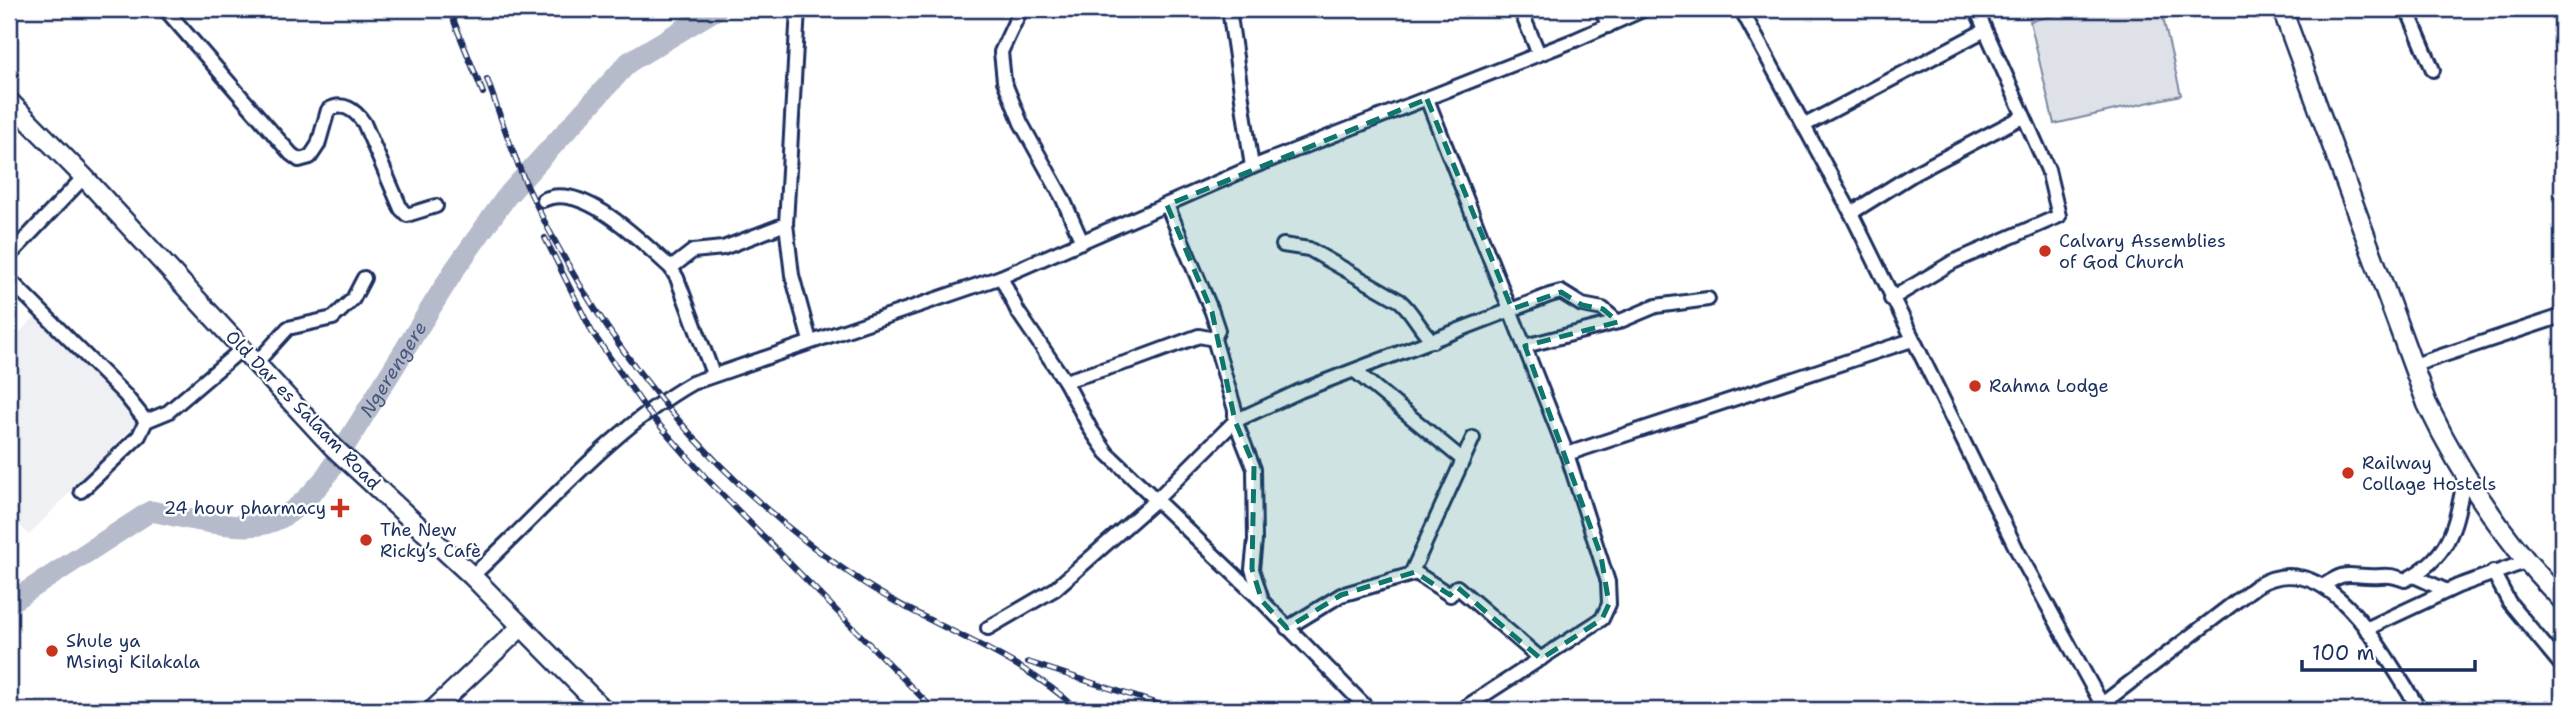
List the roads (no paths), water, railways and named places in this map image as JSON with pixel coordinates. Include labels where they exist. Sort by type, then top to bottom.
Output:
[{"type":"main road","points":[[2282,9],[2410,366],[2439,430],[2465,476],[2525,562],[2562,600]]},
{"type":"main road","name":"Old Dar es Salaam Road","points":[[9,101],[84,177],[333,447],[472,576],[604,710]]},
{"type":"main road","points":[[433,710],[522,626]]},
{"type":"street","points":[[165,9],[299,160],[310,157],[317,145],[328,110],[343,106],[355,111],[364,123],[401,209],[407,215],[436,206]]},
{"type":"street","points":[[798,9],[786,224],[792,275],[810,341]]},
{"type":"street","points":[[1021,9],[1001,52],[1004,81],[1021,123],[1063,199],[1082,242]]},
{"type":"street","points":[[1229,9],[1252,167]]},
{"type":"street","points":[[1520,9],[1539,54]]},
{"type":"street","points":[[1602,9],[1608,26]]},
{"type":"street","points":[[472,576],[603,451],[661,401],[713,374],[1001,277],[1252,167],[1646,9]]},
{"type":"street","points":[[1741,9],[1851,213],[1891,299],[2017,550],[2103,707],[2265,581],[2299,575],[2324,585],[2366,629],[2420,710]]},
{"type":"street","points":[[1891,299],[1953,262],[2032,226],[2058,218],[2060,213],[2053,183],[1976,9]]},
{"type":"street","points":[[2407,9],[2433,70]]},
{"type":"street","points":[[1805,125],[1985,30]]},
{"type":"street","points":[[1427,99],[1567,454],[1608,582],[1609,604],[1602,619],[1461,710]]},
{"type":"street","points":[[1851,213],[1925,167],[2022,117]]},
{"type":"street","points":[[9,256],[84,177]]},
{"type":"street","points":[[543,200],[556,195],[586,201],[671,268],[713,374]]},
{"type":"street","points":[[1167,205],[1218,330],[1214,339],[1235,410],[1235,421],[1254,469],[1255,540],[1252,569],[1262,601]]},
{"type":"street","points":[[671,268],[693,251],[723,248],[786,224]]},
{"type":"street","points":[[1283,245],[1309,249],[1400,301],[1412,311],[1424,334],[1433,341]]},
{"type":"street","points":[[1001,277],[1018,312],[1065,381],[1091,430],[1107,453],[1262,601],[1369,710]]},
{"type":"street","points":[[257,362],[288,328],[304,322],[322,321],[339,313],[353,299],[364,278]]},
{"type":"street","points":[[9,279],[116,386],[146,421]]},
{"type":"street","points":[[988,628],[1055,589],[1156,500],[1235,421],[1355,371],[1561,292],[1582,305],[1603,309],[1618,322]]},
{"type":"street","points":[[1525,346],[1618,322],[1656,306],[1708,299]]},
{"type":"street","points":[[2410,366],[2562,316]]},
{"type":"street","points":[[1065,381],[1199,336],[1214,339]]},
{"type":"street","points":[[1567,454],[1912,340]]},
{"type":"street","points":[[81,491],[139,436],[146,421],[168,412],[243,348]]},
{"type":"street","points":[[1355,371],[1462,459]]},
{"type":"street","points":[[1412,574],[1473,438]]},
{"type":"street","points":[[2324,585],[2350,573],[2367,576],[2386,573],[2405,580],[2414,576],[2438,556],[2450,540],[2465,476]]},
{"type":"street","points":[[2366,629],[2447,591],[2525,562]]},
{"type":"street","points":[[2493,572],[2509,602],[2562,666]]},
{"type":"street","points":[[1287,628],[1341,594],[1412,574],[1430,579],[1450,595],[1457,587],[1541,659]]},
{"type":"street","points":[[2414,576],[2447,591]]},
{"type":"waterway","name":"Ngerengere","points":[[9,603],[151,511],[208,522],[253,526],[274,521],[299,506],[325,478],[455,269],[507,196],[629,62],[717,9]]},
{"type":"railway","points":[[449,9],[483,93]]},
{"type":"railway","points":[[487,79],[528,188],[591,303],[628,357],[712,457],[760,503],[810,545],[864,583],[1028,672],[1078,710]]},
{"type":"railway","points":[[545,238],[592,332],[648,412],[707,479],[934,710]]},
{"type":"railway","points":[[1028,662],[1177,710]]},
{"type":"place","name":"Calvary Assemblies of God Church","points":[[2045,251]]},
{"type":"place","name":"Rahma Lodge","points":[[1975,386]]},
{"type":"place","name":"Railway Collage Hostels","points":[[2348,473]]},
{"type":"place","name":"24 hour pharmacy","points":[[340,508]]},
{"type":"place","name":"The New Ricky’s Cafè","points":[[366,540]]},
{"type":"place","name":"Shule ya Msingi Kilakala","points":[[52,651]]}]
